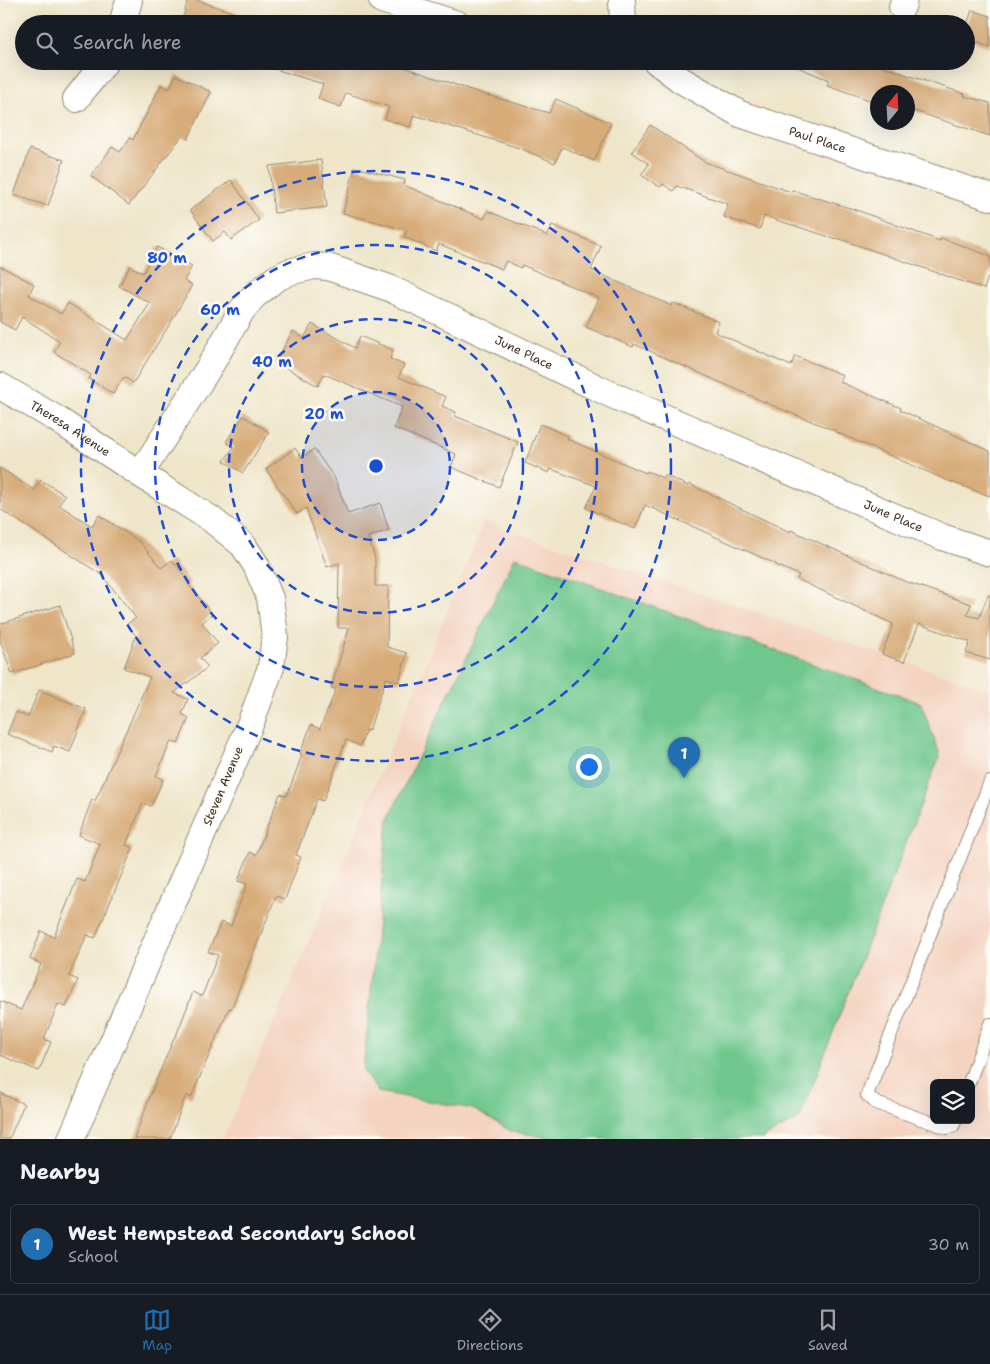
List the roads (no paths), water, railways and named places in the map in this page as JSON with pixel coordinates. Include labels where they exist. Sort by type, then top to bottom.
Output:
[{"type":"street","points":[[125,15],[129,0]]},
{"type":"street","points":[[382,0],[428,15]]},
{"type":"street","points":[[622,0],[623,15]]},
{"type":"street","points":[[76,98],[99,70]]},
{"type":"street","name":"Paul Place","points":[[668,70],[681,80],[740,114],[990,197]]},
{"type":"street","name":"June Place","points":[[140,474],[210,366],[242,310],[253,297],[274,279],[289,272],[314,266],[328,267],[388,288],[610,394],[942,537],[990,553]]},
{"type":"street","name":"Theresa Avenue","points":[[0,386],[55,418],[140,474]]},
{"type":"street","name":"Steven Avenue","points":[[72,1139],[251,722],[271,667],[275,636],[270,598],[256,565],[242,545],[211,519],[140,474]]},
{"type":"lane","points":[[930,1122],[876,1103],[867,1095],[990,782]]},
{"type":"lane","points":[[970,1079],[990,1024]]},
{"type":"lane","points":[[936,1124],[947,1128],[955,1124]]},
{"type":"place","name":"West Hempstead Secondary School","points":[[684,778]]}]
